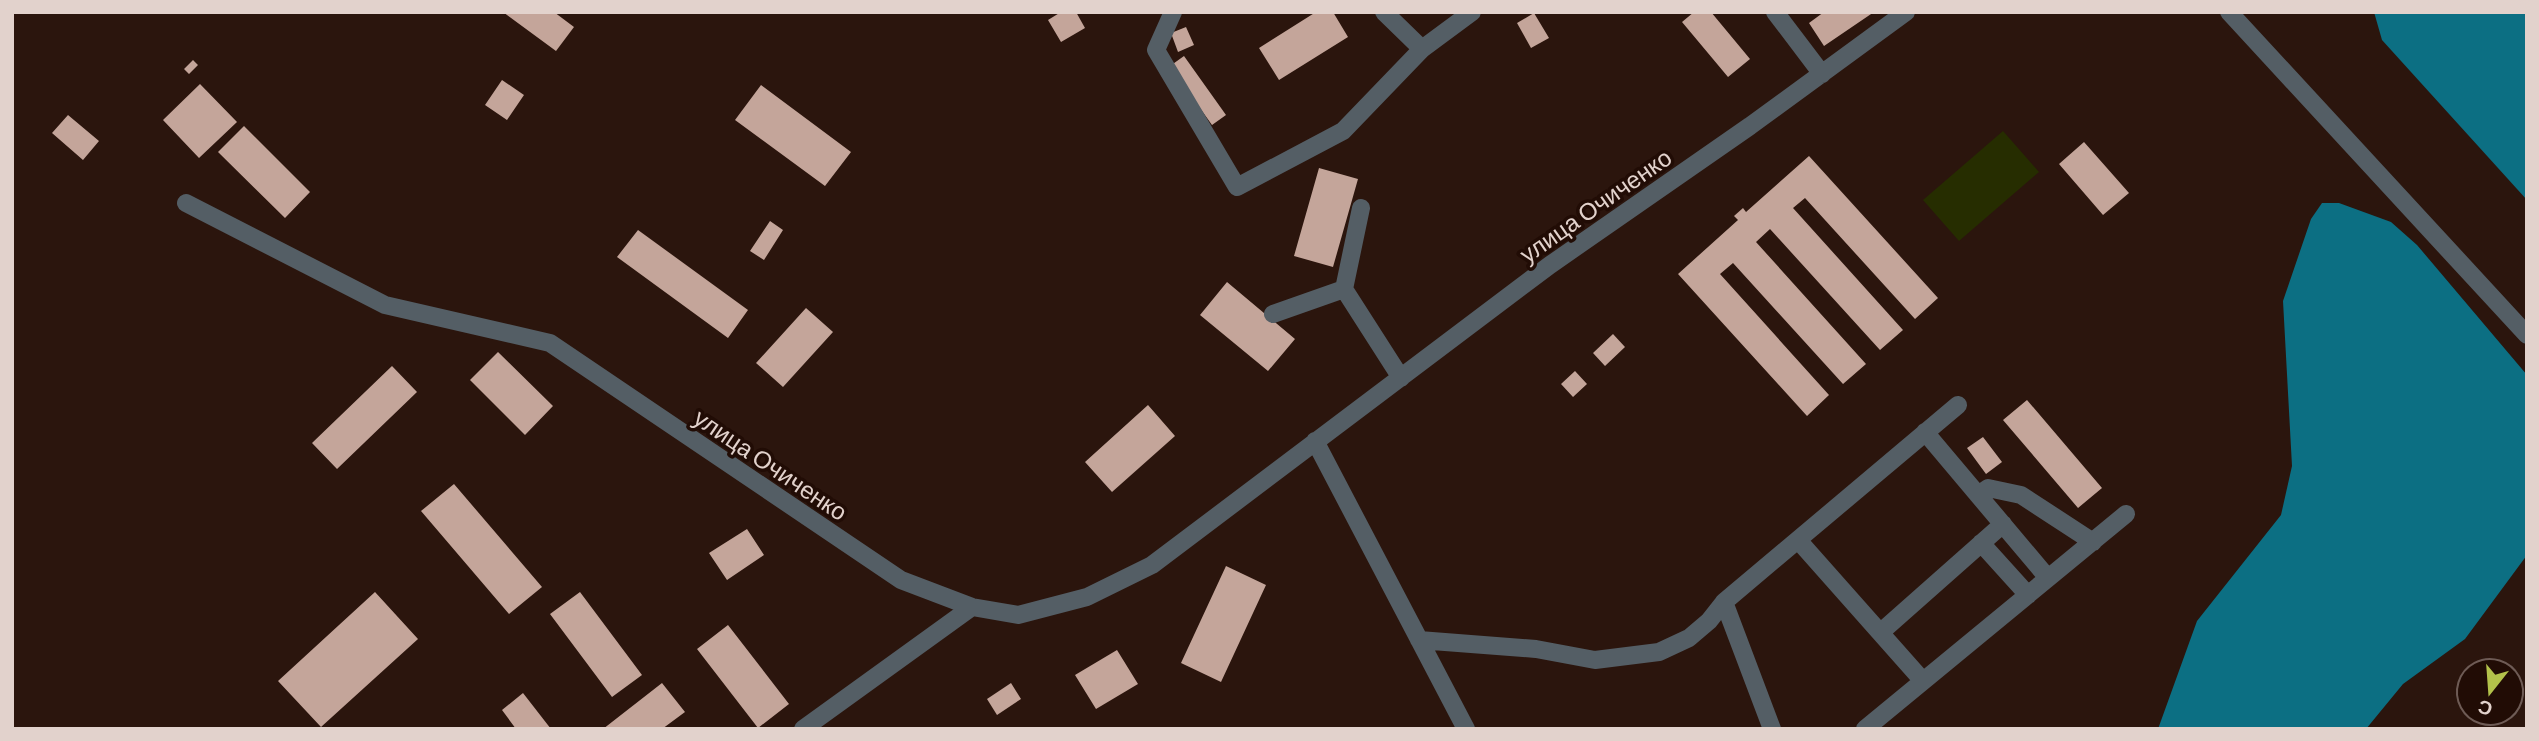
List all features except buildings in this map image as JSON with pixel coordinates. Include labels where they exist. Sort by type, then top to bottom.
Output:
[{"type":"street","points":[[1173,12],[1156,50],[1237,187],[1343,131],[1422,49],[1472,12]]},
{"type":"street","points":[[1384,12],[1422,49]]},
{"type":"street","points":[[1775,12],[1822,74]]},
{"type":"street","name":"улица Очиченко","points":[[186,203],[385,305],[550,343],[901,580],[972,607],[1018,615],[1087,597],[1152,565],[1550,265],[1906,12]]},
{"type":"street","points":[[2229,12],[2527,335]]},
{"type":"street","points":[[1361,208],[1344,289],[1401,378]]},
{"type":"street","points":[[1273,314],[1344,289]]},
{"type":"street","points":[[1419,640],[1536,649],[1595,660],[1659,652],[1689,638],[1709,621],[1724,602],[1958,405]]},
{"type":"street","points":[[1926,432],[2048,578]]},
{"type":"street","points":[[1315,441],[1466,729]]},
{"type":"street","points":[[1978,495],[1988,488],[2021,495],[2093,542]]},
{"type":"street","points":[[1865,729],[2126,514]]},
{"type":"street","points":[[1881,632],[2003,524]]},
{"type":"street","points":[[1798,540],[1923,681]]},
{"type":"street","points":[[1981,543],[2028,595]]},
{"type":"street","points":[[1724,602],[1772,729]]},
{"type":"street","points":[[803,729],[972,607]]},
{"type":"green space","points":[[2003,131],[2039,172],[1959,241],[1923,200]]},
{"type":"water","points":[[2374,12],[2527,12],[2527,200],[2382,40]]},
{"type":"water","points":[[2322,203],[2339,203],[2391,222],[2417,245],[2527,375],[2527,555],[2465,639],[2403,684],[2366,729],[2158,729],[2197,621],[2281,515],[2292,466],[2283,301],[2311,219]]}]
